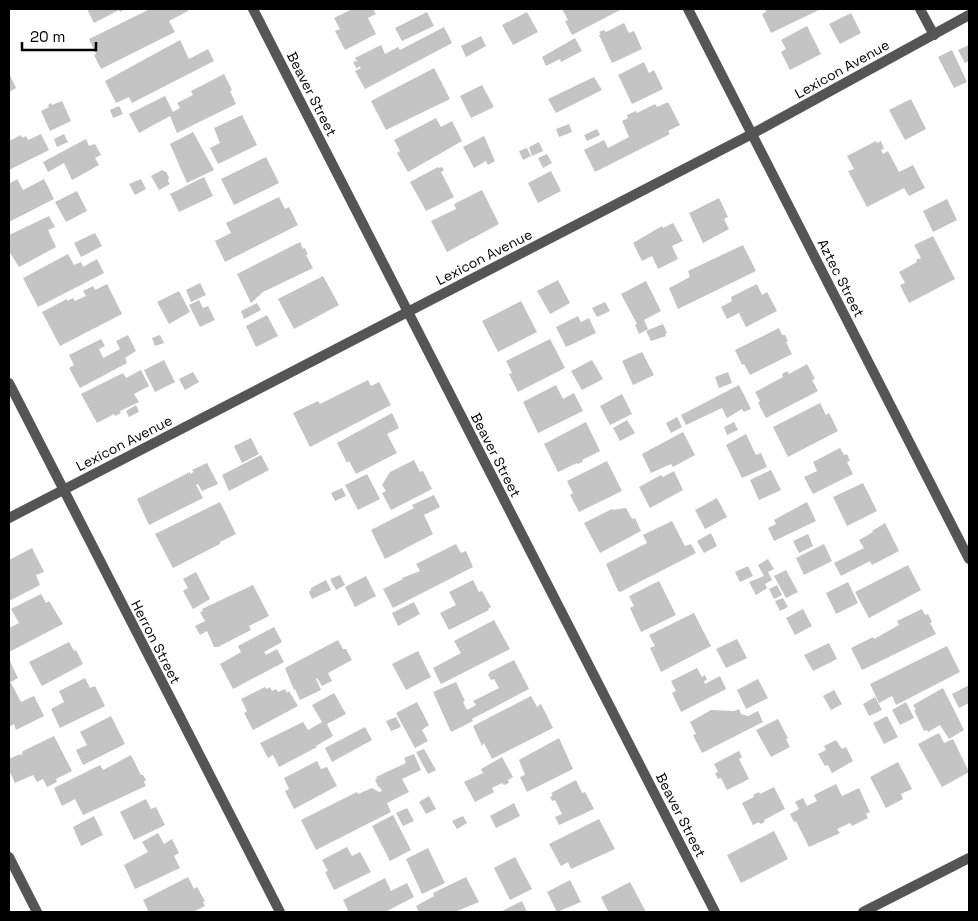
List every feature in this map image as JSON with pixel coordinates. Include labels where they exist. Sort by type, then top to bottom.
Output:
[{"type":"street","name":"Beaver Street","points":[[253,9],[715,912]]},
{"type":"street","name":"Aztec Street","points":[[688,9],[969,559]]},
{"type":"street","points":[[920,9],[934,35]]},
{"type":"street","name":"Lexicon Avenue","points":[[9,518],[752,134],[969,15]]},
{"type":"street","name":"Herron Street","points":[[9,383],[62,490],[280,912]]},
{"type":"street","points":[[9,857],[37,912]]},
{"type":"street","points":[[863,912],[969,858]]},
{"type":"building","points":[[87,9],[125,9],[120,12],[119,10],[94,23]]},
{"type":"building","points":[[150,9],[187,9],[188,11],[169,21],[175,32],[101,69],[89,39]]},
{"type":"building","points":[[352,9],[373,9],[376,14],[368,18],[376,34],[345,50],[335,31],[340,29],[334,18]]},
{"type":"building","points":[[562,9],[622,9],[572,35],[565,21],[568,20]]},
{"type":"building","points":[[765,9],[821,9],[771,33],[762,14],[766,12]]},
{"type":"building","points":[[427,12],[434,26],[402,41],[395,28]]},
{"type":"building","points":[[527,12],[538,32],[513,45],[502,25]]},
{"type":"building","points":[[851,13],[861,33],[840,44],[829,24]]},
{"type":"building","points":[[624,23],[629,33],[634,31],[642,49],[612,63],[599,32],[604,30],[606,32]]},
{"type":"building","points":[[807,26],[821,54],[790,70],[781,52],[786,49],[781,40]]},
{"type":"building","points":[[444,27],[452,43],[365,89],[355,71],[361,68],[359,66],[357,69],[353,62],[357,61],[355,58],[381,45],[385,54],[398,47],[400,50]]},
{"type":"building","points":[[481,36],[486,46],[466,57],[461,46]]},
{"type":"building","points":[[575,38],[582,51],[561,62],[560,59],[546,66],[542,57]]},
{"type":"building","points":[[180,40],[189,59],[208,49],[214,61],[132,103],[129,97],[116,103],[105,81]]},
{"type":"building","points":[[969,45],[969,61],[965,63],[958,50]]},
{"type":"building","points":[[952,50],[967,82],[954,88],[938,57]]},
{"type":"building","points":[[644,62],[649,73],[654,70],[663,89],[632,104],[618,75]]},
{"type":"building","points":[[434,68],[450,99],[386,130],[371,101]]},
{"type":"building","points":[[9,73],[16,88],[9,92]]},
{"type":"building","points":[[224,74],[236,104],[177,133],[170,116],[139,133],[129,114],[165,96],[173,112],[180,108],[177,103],[193,95],[191,91]]},
{"type":"building","points":[[594,77],[602,90],[556,113],[548,99]]},
{"type":"building","points":[[482,85],[494,107],[471,118],[460,96]]},
{"type":"building","points":[[911,99],[926,129],[905,140],[889,110]]},
{"type":"building","points":[[62,101],[71,121],[50,131],[41,111],[49,107],[48,105],[51,103],[52,105]]},
{"type":"building","points":[[668,102],[680,125],[668,131],[670,134],[595,172],[584,150],[604,140],[608,148],[629,137],[622,121],[628,118],[627,115],[636,111],[637,113],[655,104],[657,107]]},
{"type":"building","points":[[119,106],[123,114],[113,118],[110,110]]},
{"type":"building","points":[[242,115],[257,145],[218,164],[210,148],[220,143],[214,128]]},
{"type":"building","points":[[436,118],[441,127],[452,121],[462,141],[408,172],[397,153],[400,151],[394,140]]},
{"type":"building","points":[[569,124],[572,132],[559,137],[556,129]]},
{"type":"building","points":[[597,129],[600,135],[587,141],[584,135]]},
{"type":"building","points":[[193,132],[214,170],[187,183],[170,144]]},
{"type":"building","points":[[41,134],[49,150],[9,170],[9,141],[21,135],[22,138],[26,136],[28,140]]},
{"type":"building","points":[[64,134],[68,142],[57,147],[54,139]]},
{"type":"building","points":[[484,136],[495,161],[488,165],[486,161],[474,168],[463,147]]},
{"type":"building","points":[[86,139],[89,146],[95,144],[101,155],[95,158],[99,165],[72,180],[64,163],[48,172],[43,162]]},
{"type":"building","points":[[876,141],[877,143],[881,141],[884,149],[881,150],[883,154],[888,151],[899,172],[913,165],[925,188],[909,196],[904,188],[867,207],[848,171],[854,169],[847,156]]},
{"type":"building","points":[[539,142],[543,151],[532,156],[529,147]]},
{"type":"building","points":[[527,148],[531,156],[523,160],[519,151]]},
{"type":"building","points":[[547,154],[552,163],[543,168],[538,158]]},
{"type":"building","points":[[266,157],[279,183],[234,205],[221,179]]},
{"type":"building","points":[[438,167],[442,167],[444,170],[441,172],[454,197],[426,211],[410,182]]},
{"type":"building","points":[[162,170],[169,177],[168,181],[170,184],[159,190],[151,176]]},
{"type":"building","points":[[551,171],[561,191],[538,203],[528,183]]},
{"type":"building","points":[[204,177],[213,196],[179,212],[170,194]]},
{"type":"building","points":[[17,179],[23,190],[44,179],[54,199],[9,222],[9,184]]},
{"type":"building","points":[[141,179],[146,189],[135,195],[129,184]]},
{"type":"building","points":[[482,190],[499,224],[447,252],[431,221],[456,209],[454,204]]},
{"type":"building","points":[[77,191],[87,211],[66,222],[55,202]]},
{"type":"building","points":[[279,197],[285,209],[289,207],[298,225],[225,262],[215,241],[231,233],[226,223]]},
{"type":"building","points":[[719,198],[728,217],[724,219],[729,229],[703,243],[689,213]]},
{"type":"building","points":[[947,199],[957,220],[933,232],[923,211]]},
{"type":"building","points":[[49,216],[55,227],[48,230],[56,247],[19,267],[9,251],[9,235]]},
{"type":"building","points":[[673,223],[683,241],[672,246],[678,259],[658,269],[652,256],[642,261],[633,243],[662,226],[663,228]]},
{"type":"building","points":[[95,233],[102,246],[81,257],[74,243]]},
{"type":"building","points":[[933,236],[955,279],[909,303],[900,285],[905,283],[899,272],[921,258],[914,245]]},
{"type":"building","points":[[300,242],[308,254],[306,255],[313,268],[263,292],[251,303],[237,274]]},
{"type":"building","points":[[743,245],[756,271],[678,309],[669,288],[690,277],[688,271]]},
{"type":"building","points":[[68,254],[74,265],[81,262],[83,267],[97,259],[104,273],[38,307],[23,278]]},
{"type":"building","points":[[323,276],[339,305],[294,329],[278,299]]},
{"type":"building","points":[[558,280],[570,303],[550,314],[537,291]]},
{"type":"building","points":[[646,281],[661,311],[644,320],[648,329],[639,334],[635,325],[637,324],[621,294]]},
{"type":"building","points":[[200,283],[206,295],[191,302],[186,290]]},
{"type":"building","points":[[107,284],[122,314],[60,346],[42,312],[67,299],[67,301],[73,298],[75,301],[86,296],[83,291],[93,286],[95,290]]},
{"type":"building","points":[[757,284],[762,295],[767,292],[777,311],[746,327],[739,313],[727,319],[721,307],[732,301],[731,297]]},
{"type":"building","points":[[179,291],[190,312],[169,324],[157,302]]},
{"type":"building","points":[[199,300],[203,308],[208,306],[215,320],[200,327],[189,305]]},
{"type":"building","points":[[521,301],[537,332],[498,352],[482,321]]},
{"type":"building","points":[[605,302],[610,311],[597,317],[592,308]]},
{"type":"building","points":[[257,303],[261,310],[244,319],[241,311]]},
{"type":"building","points":[[267,315],[278,336],[256,347],[246,326]]},
{"type":"building","points":[[578,316],[581,322],[589,318],[596,333],[566,347],[556,327]]},
{"type":"building","points":[[663,324],[667,333],[665,334],[666,336],[651,341],[646,331]]},
{"type":"building","points":[[779,328],[782,335],[785,335],[788,341],[786,342],[792,354],[750,375],[744,364],[742,365],[735,350]]},
{"type":"building","points":[[128,335],[136,351],[125,358],[127,363],[80,388],[69,368],[74,365],[69,355],[101,339],[105,346],[99,349],[103,358],[120,349],[116,341]]},
{"type":"building","points":[[160,335],[164,343],[155,346],[152,338]]},
{"type":"building","points":[[550,339],[565,368],[518,392],[509,374],[512,373],[506,361]]},
{"type":"building","points":[[642,352],[654,375],[633,385],[622,361]]},
{"type":"building","points":[[164,360],[175,382],[155,392],[144,370]]},
{"type":"building","points":[[592,360],[603,379],[582,390],[571,371]]},
{"type":"building","points":[[807,364],[815,379],[812,380],[818,391],[766,418],[758,403],[760,401],[755,392],[783,377],[782,374],[787,371],[789,374]]},
{"type":"building","points":[[141,370],[149,386],[134,394],[139,402],[120,411],[121,413],[115,416],[114,414],[97,423],[81,394],[123,373],[126,378]]},
{"type":"building","points":[[193,372],[199,382],[185,390],[179,379]]},
{"type":"building","points":[[728,372],[732,383],[719,388],[715,377]]},
{"type":"building","points":[[368,380],[371,386],[379,382],[391,405],[310,447],[293,413],[318,401],[320,404]]},
{"type":"building","points":[[556,385],[563,399],[574,393],[583,411],[538,433],[523,402]]},
{"type":"building","points":[[739,385],[751,409],[744,412],[742,409],[727,418],[722,408],[686,425],[681,415]]},
{"type":"building","points":[[622,394],[632,414],[610,425],[600,406]]},
{"type":"building","points":[[820,403],[826,415],[829,413],[838,431],[788,457],[773,427]]},
{"type":"building","points":[[136,405],[139,412],[129,417],[126,411]]},
{"type":"building","points":[[392,413],[399,428],[387,434],[397,453],[356,474],[349,461],[347,463],[337,443]]},
{"type":"building","points":[[677,417],[682,427],[671,433],[666,423]]},
{"type":"building","points":[[627,420],[635,433],[620,441],[613,428]]},
{"type":"building","points":[[586,422],[600,451],[582,460],[583,462],[558,472],[544,444]]},
{"type":"building","points":[[734,422],[738,430],[727,435],[724,427]]},
{"type":"building","points":[[683,432],[695,455],[673,467],[671,464],[651,473],[642,454]]},
{"type":"building","points":[[746,434],[756,455],[761,453],[767,467],[742,478],[726,445]]},
{"type":"building","points":[[251,438],[259,454],[242,463],[234,446]]},
{"type":"building","points":[[840,448],[844,455],[847,454],[850,461],[847,462],[853,474],[813,494],[804,477],[817,471],[813,462]]},
{"type":"building","points":[[261,455],[269,470],[229,491],[222,475]]},
{"type":"building","points":[[414,460],[420,472],[423,471],[432,489],[391,510],[382,493],[386,491],[382,485],[390,472]]},
{"type":"building","points":[[607,461],[622,491],[579,512],[570,495],[573,493],[567,481]]},
{"type":"building","points":[[207,463],[218,484],[202,491],[198,484],[196,485],[203,498],[149,525],[137,499],[190,472],[190,474],[194,472],[192,470]]},
{"type":"building","points":[[771,470],[781,490],[759,500],[750,480]]},
{"type":"building","points":[[674,471],[683,490],[650,508],[639,487],[661,475],[663,477]]},
{"type":"building","points":[[367,474],[380,499],[358,510],[345,485]]},
{"type":"building","points":[[863,483],[877,511],[847,526],[833,497]]},
{"type":"building","points":[[342,488],[346,496],[335,501],[331,493]]},
{"type":"building","points":[[434,495],[440,507],[424,515],[433,534],[385,559],[371,530],[414,508],[412,505]]},
{"type":"building","points":[[717,498],[727,517],[705,529],[695,510]]},
{"type":"building","points":[[220,502],[236,534],[173,568],[155,534]]},
{"type":"building","points":[[807,502],[816,521],[774,541],[768,528],[776,524],[774,520]]},
{"type":"building","points":[[626,508],[632,519],[635,518],[641,531],[600,553],[584,523],[612,509]]},
{"type":"building","points":[[672,521],[685,546],[691,544],[696,553],[620,592],[618,591],[606,564],[647,543],[643,535]]},
{"type":"building","points":[[885,523],[899,551],[872,565],[870,561],[841,576],[834,563],[864,548],[859,540]]},
{"type":"building","points":[[711,533],[717,546],[704,553],[697,541]]},
{"type":"building","points":[[808,534],[813,546],[799,553],[793,541]]},
{"type":"building","points":[[456,544],[461,553],[466,551],[473,567],[393,608],[383,589],[402,578],[420,571],[416,564]]},
{"type":"building","points":[[824,544],[832,561],[804,575],[796,558]]},
{"type":"building","points":[[32,548],[44,572],[36,575],[40,585],[9,601],[9,560]]},
{"type":"building","points":[[768,559],[774,569],[768,572],[772,580],[765,584],[767,588],[756,595],[749,582],[764,576],[758,565]]},
{"type":"building","points":[[908,565],[921,590],[869,618],[855,592]]},
{"type":"building","points":[[748,566],[753,576],[740,582],[735,572]]},
{"type":"building","points":[[786,570],[798,592],[786,598],[774,576]]},
{"type":"building","points":[[196,572],[210,599],[193,609],[183,591],[188,588],[183,579]]},
{"type":"building","points":[[340,575],[345,585],[336,590],[330,579]]},
{"type":"building","points":[[366,576],[376,596],[355,607],[345,587]]},
{"type":"building","points":[[326,580],[331,590],[312,599],[309,592],[311,588]]},
{"type":"building","points":[[473,580],[479,592],[482,591],[491,607],[489,610],[449,630],[440,613],[456,605],[449,592]]},
{"type":"building","points":[[659,581],[676,615],[641,632],[630,608],[634,606],[629,596]]},
{"type":"building","points":[[848,582],[858,603],[836,614],[826,593]]},
{"type":"building","points":[[253,585],[269,616],[249,626],[251,630],[218,647],[214,647],[207,631],[200,635],[195,626],[205,621],[200,612],[203,611],[202,609]]},
{"type":"building","points":[[777,585],[782,595],[774,599],[769,589]]},
{"type":"building","points":[[41,594],[46,603],[49,601],[63,624],[9,652],[9,628],[19,623],[11,609]]},
{"type":"building","points":[[783,598],[788,607],[780,611],[775,601]]},
{"type":"building","points":[[414,602],[420,614],[398,626],[392,613]]},
{"type":"building","points":[[803,609],[812,626],[795,635],[786,618]]},
{"type":"building","points":[[922,609],[925,615],[928,614],[936,634],[862,670],[851,648],[873,637],[874,639],[899,625],[897,621]]},
{"type":"building","points":[[694,613],[711,646],[661,672],[650,648],[655,646],[649,635]]},
{"type":"building","points":[[494,620],[510,649],[441,684],[433,668],[461,653],[454,641]]},
{"type":"building","points":[[274,627],[282,642],[264,652],[266,655],[277,649],[284,662],[233,689],[220,664],[241,652],[238,646]]},
{"type":"building","points":[[737,639],[747,658],[726,668],[716,649]]},
{"type":"building","points":[[338,640],[352,660],[328,673],[332,681],[322,686],[317,678],[321,690],[300,700],[285,668]]},
{"type":"building","points":[[69,642],[74,651],[76,650],[83,664],[42,686],[29,662]]},
{"type":"building","points":[[829,643],[837,659],[813,671],[804,655]]},
{"type":"building","points":[[947,646],[960,672],[896,705],[892,696],[879,703],[870,684]]},
{"type":"building","points":[[418,651],[431,677],[406,690],[392,664]]},
{"type":"building","points":[[9,659],[18,678],[9,683]]},
{"type":"building","points":[[514,660],[529,689],[451,732],[433,692],[456,682],[467,710],[476,705],[473,701],[499,688],[494,679],[491,680],[488,675],[490,672]]},
{"type":"building","points":[[697,668],[702,677],[705,675],[707,680],[704,681],[705,684],[720,676],[726,689],[681,712],[672,693],[676,691],[671,681]]},
{"type":"building","points":[[85,678],[90,688],[95,686],[105,706],[60,728],[51,709],[64,702],[59,691]]},
{"type":"building","points":[[758,679],[768,698],[746,709],[737,690]]},
{"type":"building","points":[[11,683],[21,702],[34,696],[44,716],[16,730],[14,724],[9,727],[9,684]]},
{"type":"building","points":[[969,685],[969,703],[959,708],[952,694]]},
{"type":"building","points":[[265,687],[267,689],[270,687],[272,691],[276,689],[278,692],[285,689],[287,693],[289,691],[298,706],[253,730],[244,713],[247,711],[241,699]]},
{"type":"building","points":[[943,688],[964,730],[949,739],[940,725],[928,732],[927,730],[924,731],[913,705]]},
{"type":"building","points":[[834,690],[842,704],[831,710],[823,696]]},
{"type":"building","points":[[334,693],[346,714],[327,724],[333,736],[317,747],[279,767],[273,755],[268,758],[260,743],[303,722],[308,730],[322,722],[312,705]]},
{"type":"building","points":[[531,696],[537,707],[541,704],[553,728],[492,759],[484,743],[482,746],[473,726]]},
{"type":"building","points":[[875,697],[882,710],[869,716],[863,704]]},
{"type":"building","points":[[417,702],[429,725],[422,730],[428,741],[415,748],[396,713]]},
{"type":"building","points":[[906,702],[914,718],[900,725],[892,710]]},
{"type":"building","points":[[739,709],[741,714],[748,716],[758,711],[763,722],[702,753],[693,735],[696,734],[690,722],[711,710],[734,711]]},
{"type":"building","points":[[111,716],[125,744],[83,765],[76,750],[87,745],[80,732]]},
{"type":"building","points":[[887,716],[898,737],[884,744],[873,723]]},
{"type":"building","points":[[396,717],[401,727],[391,731],[386,721]]},
{"type":"building","points":[[778,719],[788,738],[786,739],[790,747],[771,757],[756,730]]},
{"type":"building","points":[[365,727],[372,740],[332,762],[325,748]]},
{"type":"building","points":[[939,733],[944,743],[953,739],[969,772],[942,787],[918,744]]},
{"type":"building","points":[[54,736],[72,771],[56,779],[57,782],[47,787],[43,779],[37,782],[33,775],[15,783],[9,770],[9,759],[20,754],[21,756],[23,751]]},
{"type":"building","points":[[559,738],[573,769],[527,792],[520,777],[525,775],[519,760]]},
{"type":"building","points":[[836,740],[842,749],[846,747],[853,761],[832,773],[828,765],[825,766],[818,754],[826,750],[824,746]]},
{"type":"building","points":[[424,749],[436,770],[428,774],[416,752]]},
{"type":"building","points":[[739,751],[742,757],[739,759],[749,779],[727,790],[721,778],[718,779],[715,773],[718,772],[714,764]]},
{"type":"building","points":[[414,754],[421,770],[402,779],[409,792],[387,803],[391,812],[316,850],[301,820],[357,792],[358,794],[372,788],[379,792],[382,791],[375,780],[377,779],[376,777],[406,763],[404,758]]},
{"type":"building","points":[[131,755],[141,775],[146,780],[144,782],[146,786],[83,815],[75,799],[62,806],[54,788],[100,765],[103,770]]},
{"type":"building","points":[[502,757],[513,777],[508,780],[509,783],[504,785],[502,783],[492,788],[494,792],[475,802],[464,782],[483,773],[481,769]]},
{"type":"building","points":[[317,761],[321,769],[327,767],[337,786],[294,809],[285,791],[289,789],[284,778]]},
{"type":"building","points":[[898,762],[912,789],[901,794],[903,799],[886,808],[870,777]]},
{"type":"building","points":[[576,780],[582,793],[585,792],[594,809],[559,825],[555,817],[562,814],[555,800],[552,801],[550,797],[553,795],[551,793]]},
{"type":"building","points":[[836,784],[842,796],[859,788],[870,812],[866,814],[868,818],[852,826],[850,823],[837,829],[840,833],[809,847],[796,821],[794,822],[790,814],[799,809],[795,802],[803,798],[807,806],[817,801],[814,795]]},
{"type":"building","points":[[774,787],[785,809],[764,820],[765,822],[753,825],[742,803],[759,792],[760,794]]},
{"type":"building","points":[[429,796],[436,809],[426,814],[419,802]]},
{"type":"building","points":[[146,799],[151,809],[156,807],[165,825],[134,840],[120,812]]},
{"type":"building","points":[[514,803],[520,816],[496,828],[490,816]]},
{"type":"building","points":[[407,808],[414,821],[403,826],[396,813]]},
{"type":"building","points":[[393,815],[411,850],[390,861],[372,826]]},
{"type":"building","points":[[94,816],[103,835],[81,846],[73,827]]},
{"type":"building","points":[[463,816],[467,823],[457,829],[452,821]]},
{"type":"building","points":[[599,819],[615,849],[571,869],[568,862],[561,866],[549,844]]},
{"type":"building","points":[[774,831],[788,859],[741,883],[727,855]]},
{"type":"building","points":[[158,833],[164,844],[172,839],[179,853],[174,856],[180,868],[135,889],[124,865],[148,852],[142,842]]},
{"type":"building","points":[[347,847],[352,856],[360,852],[371,872],[334,890],[325,872],[328,871],[322,860]]},
{"type":"building","points":[[428,848],[445,883],[422,894],[406,859]]},
{"type":"building","points":[[515,857],[532,889],[510,900],[494,868]]},
{"type":"building","points":[[188,877],[194,889],[197,887],[205,901],[203,902],[205,906],[193,912],[149,912],[143,900]]},
{"type":"building","points":[[466,877],[479,902],[455,912],[419,912],[416,906],[434,896],[433,893]]},
{"type":"building","points":[[385,878],[391,891],[407,883],[414,897],[385,912],[349,912],[343,900]]},
{"type":"building","points":[[570,880],[581,902],[557,912],[547,892]]},
{"type":"building","points":[[630,882],[646,912],[605,912],[608,911],[601,897]]},
{"type":"building","points":[[522,901],[527,912],[500,912]]}]
